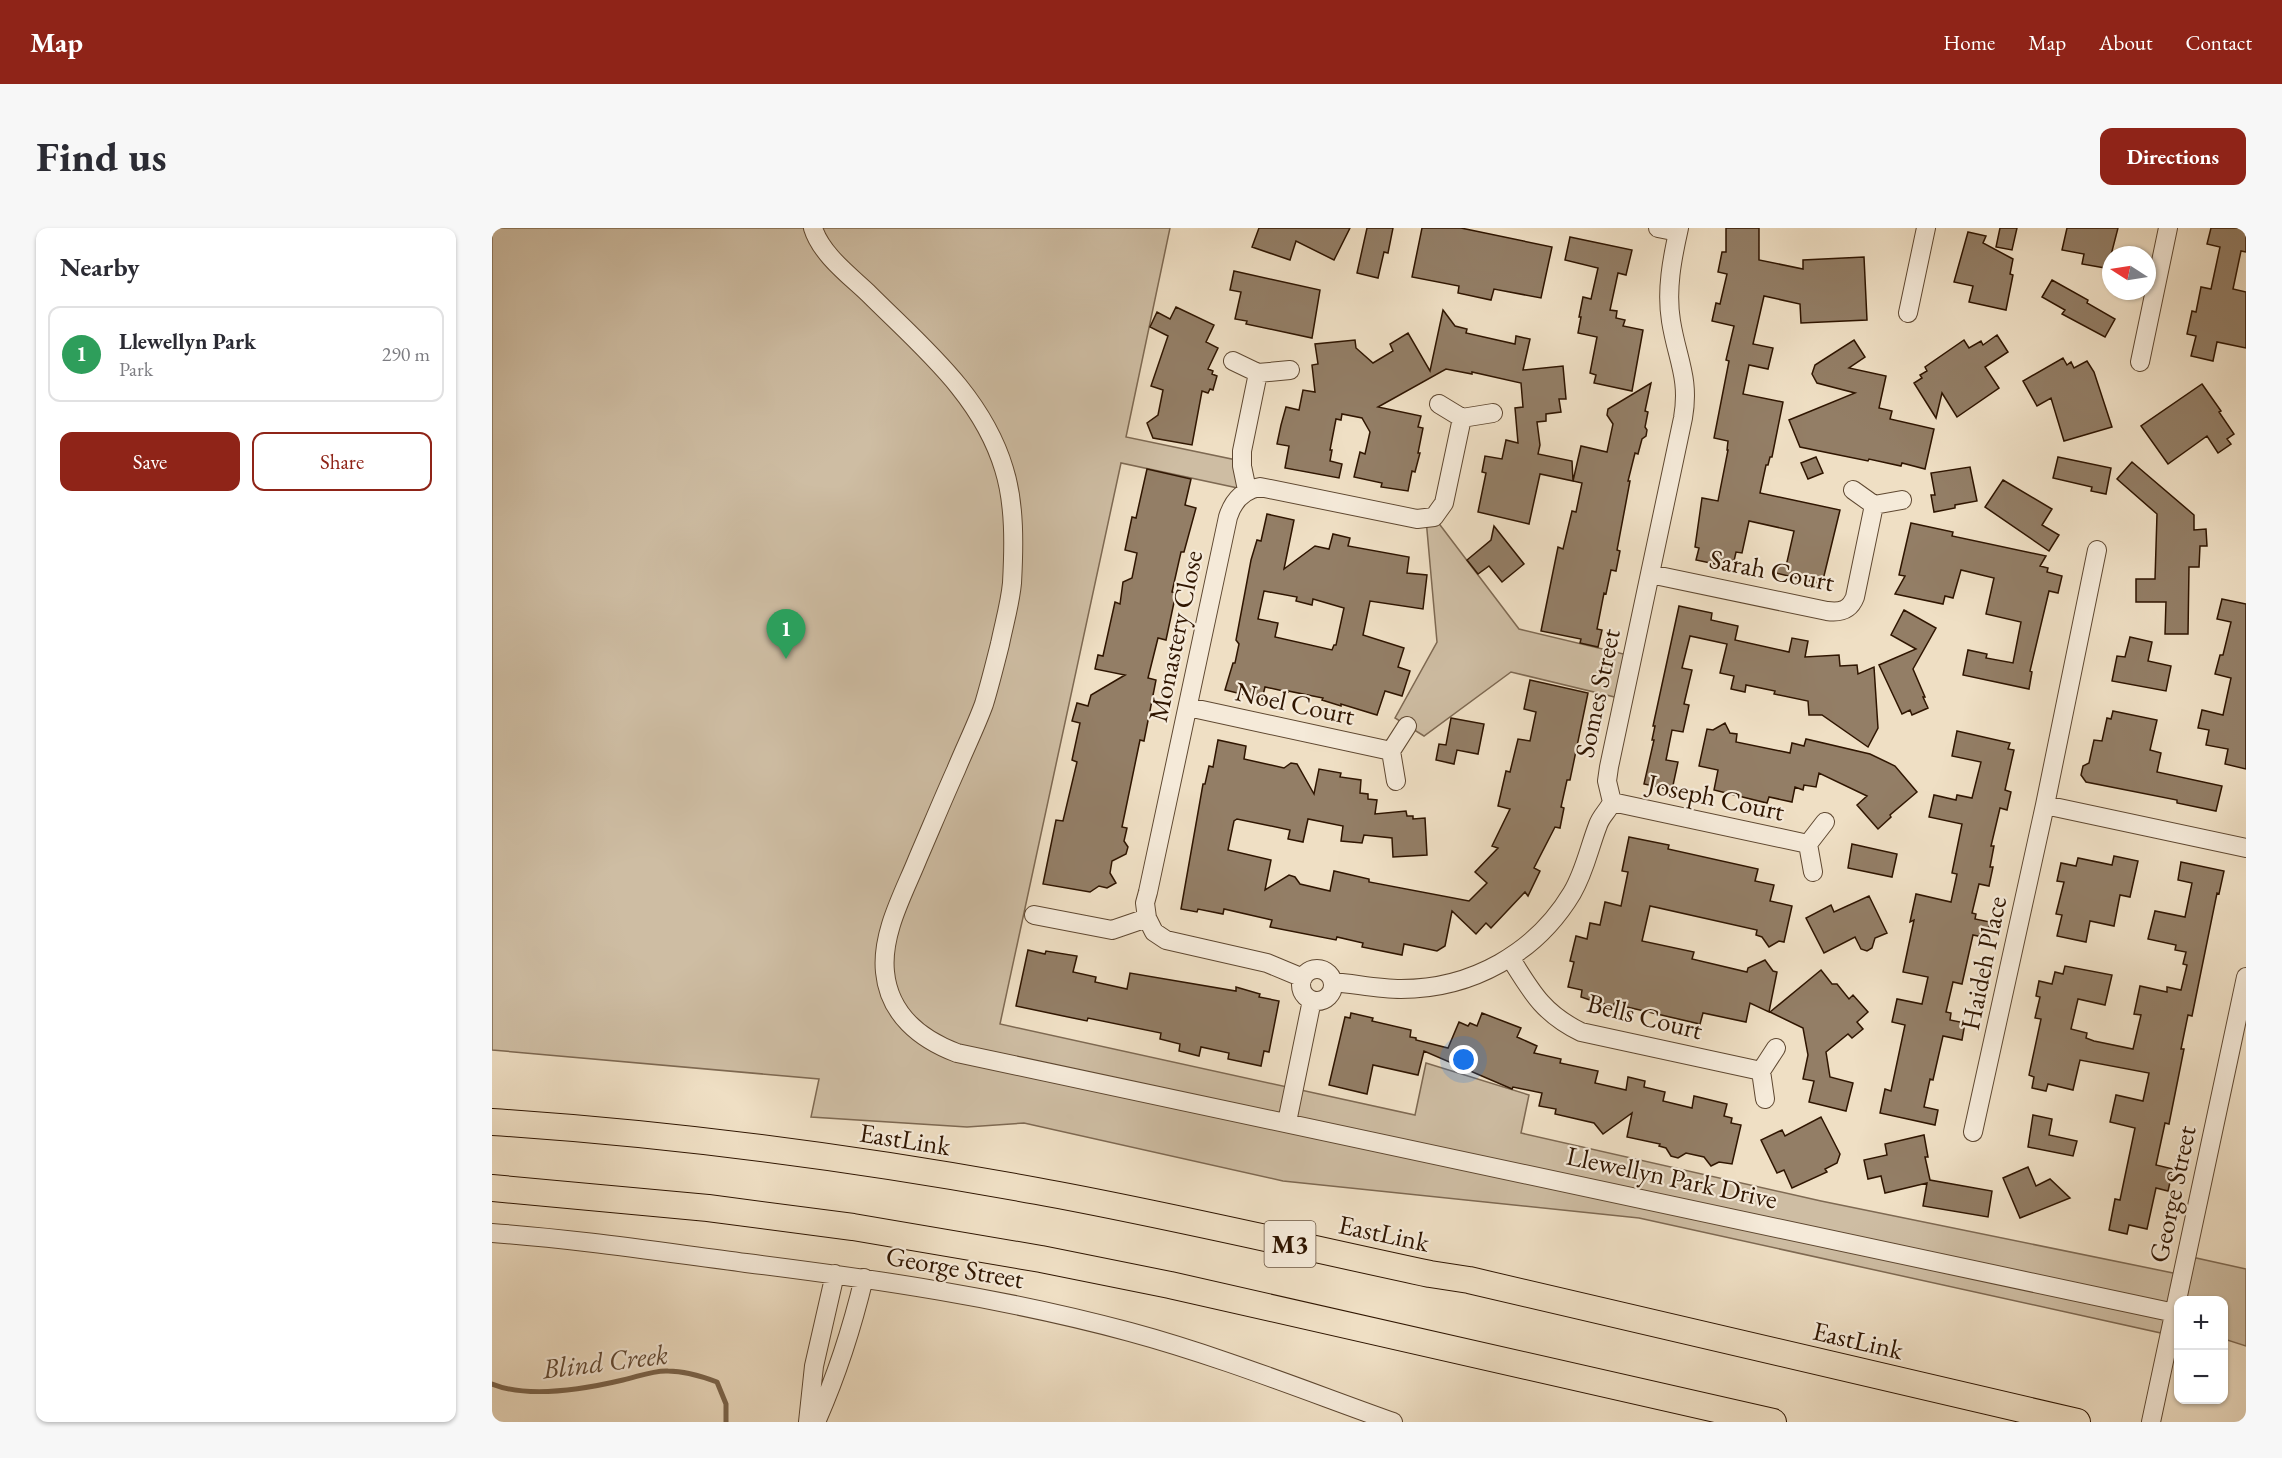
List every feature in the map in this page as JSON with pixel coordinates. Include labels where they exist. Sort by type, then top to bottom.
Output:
[{"type":"highway","name":"EastLink","points":[[492,1122],[713,1142],[907,1169],[1039,1191],[1469,1280],[2077,1422]]},
{"type":"highway","name":"M3","points":[[492,1188],[708,1208],[853,1227],[1041,1259],[1170,1285],[1773,1422]]},
{"type":"street","name":"Llewellyn Park Drive","points":[[813,228],[819,242],[943,368],[975,407],[994,441],[1004,470],[1012,520],[1012,584],[988,689],[892,924],[885,954],[885,972],[889,989],[901,1014],[912,1028],[950,1050],[2174,1313]]},
{"type":"street","points":[[1658,228],[1678,230]]},
{"type":"street","points":[[1908,313],[1926,228]]},
{"type":"street","points":[[2140,362],[2168,228]]},
{"type":"street","name":"Somes Street","points":[[1612,802],[1607,781],[1609,767],[1686,404],[1686,389],[1671,321],[1670,305],[1670,277],[1678,230]]},
{"type":"street","points":[[1233,361],[1258,373],[1290,370]]},
{"type":"street","points":[[1258,373],[1242,451],[1242,466],[1247,490],[1266,488],[1417,519],[1429,519],[1439,512],[1444,503],[1462,418]]},
{"type":"street","points":[[1439,404],[1462,418],[1493,413]]},
{"type":"street","name":"Monastery Close","points":[[1147,918],[1145,903],[1228,517],[1233,504],[1247,490]]},
{"type":"street","points":[[1852,490],[1875,505],[1902,500]]},
{"type":"street","name":"Sarah Court","points":[[1650,574],[1827,611],[1843,611],[1855,597],[1875,505]]},
{"type":"street","name":"Haideh Place","points":[[1973,1132],[2045,805],[2097,550]]},
{"type":"street","name":"Noel Court","points":[[1188,707],[1391,751]]},
{"type":"street","points":[[1396,781],[1391,751],[1407,726]]},
{"type":"street","points":[[1333,982],[1399,989],[1419,988],[1470,977],[1511,959],[1550,923],[1573,892],[1586,864],[1598,824],[1612,802]]},
{"type":"street","name":"Joseph Court","points":[[1612,802],[1808,844]]},
{"type":"street","points":[[2045,805],[2246,848]]},
{"type":"street","name":"Joseph Court","points":[[1813,872],[1808,844],[1825,822]]},
{"type":"street","points":[[1034,915],[1112,930],[1147,918],[1154,932],[1166,940],[1267,963],[1303,978]]},
{"type":"street","name":"Bells Court","points":[[1511,959],[1545,1008],[1558,1020],[1581,1032],[1761,1071]]},
{"type":"street","points":[[1320,969],[1329,973],[1334,988],[1323,1000],[1312,1000],[1303,991],[1303,978],[1310,971],[1320,969]]},
{"type":"street","name":"George Street","points":[[2179,1296],[2246,977]]},
{"type":"street","points":[[1287,1122],[1312,1000]]},
{"type":"street","points":[[1765,1099],[1761,1071],[1776,1048]]},
{"type":"street","name":"George Street","points":[[492,1233],[552,1238],[835,1274],[1011,1304],[1132,1333],[1208,1356],[1394,1422]]},
{"type":"street","points":[[808,1422],[814,1366],[835,1274]]},
{"type":"street","points":[[816,1422],[838,1371],[864,1278]]},
{"type":"street","name":"George Street","points":[[2151,1422],[2174,1317]]},
{"type":"shaded area","points":[[492,228],[1170,228],[1126,437],[1241,461],[1247,490],[1121,463],[1000,1024],[1415,1115],[1426,1063],[1529,1095],[1521,1133],[1821,1201],[2183,1275],[2187,1256],[2246,1269],[2246,1346],[2228,1340],[2228,1296],[2174,1296],[2174,1318],[2170,1335],[1639,1218],[1283,1181],[1024,1123],[967,1127],[811,1117],[819,1079],[492,1050]]},
{"type":"shaded area","points":[[1434,517],[1519,629],[1632,656],[1623,699],[1511,672],[1424,736],[1395,718],[1437,642],[1426,519]]},
{"type":"building","points":[[1259,228],[1350,228],[1334,260],[1296,241],[1290,260],[1252,247]]},
{"type":"building","points":[[1367,228],[1393,228],[1388,253],[1384,252],[1378,278],[1357,273]]},
{"type":"building","points":[[1422,228],[1461,228],[1552,247],[1541,298],[1494,289],[1491,300],[1458,293],[1459,286],[1412,277]]},
{"type":"building","points":[[1726,228],[1759,228],[1759,260],[1803,269],[1803,260],[1864,257],[1867,320],[1801,323],[1800,304],[1764,296],[1753,344],[1773,348],[1768,369],[1749,365],[1743,394],[1783,402],[1772,457],[1766,465],[1760,493],[1840,510],[1822,584],[1772,572],[1787,562],[1794,531],[1749,521],[1742,553],[1736,552],[1734,561],[1727,559],[1725,566],[1696,560],[1699,548],[1695,547],[1702,498],[1718,501],[1728,450],[1728,441],[1714,438],[1729,361],[1726,360],[1734,326],[1712,321],[1716,303],[1720,304],[1727,274],[1718,272],[1722,252],[1726,252]]},
{"type":"building","points":[[2000,228],[2017,228],[2012,250],[1996,247]]},
{"type":"building","points":[[2067,228],[2118,228],[2113,246],[2102,246],[2102,267],[2082,264],[2084,254],[2062,250]]},
{"type":"building","points":[[2211,228],[2246,228],[2246,252],[2241,251],[2233,289],[2246,292],[2246,348],[2217,342],[2213,361],[2191,356],[2196,336],[2187,334],[2192,311],[2196,312],[2201,287],[2211,289],[2220,247],[2207,244]]},
{"type":"building","points":[[1968,232],[1986,236],[1983,243],[2013,259],[2010,274],[2013,275],[2006,310],[1969,302],[1973,286],[1954,282]]},
{"type":"building","points":[[1570,237],[1632,250],[1626,275],[1618,273],[1610,310],[1617,311],[1616,318],[1625,320],[1623,326],[1643,330],[1632,391],[1594,383],[1596,375],[1590,373],[1597,337],[1578,333],[1583,297],[1591,299],[1598,268],[1565,260]]},
{"type":"building","points":[[1234,271],[1320,290],[1312,338],[1246,324],[1247,321],[1235,319],[1241,292],[1230,290]]},
{"type":"building","points":[[2052,280],[2088,300],[2087,303],[2115,319],[2105,337],[2062,314],[2065,310],[2042,297]]},
{"type":"building","points":[[1176,307],[1214,325],[1206,342],[1218,348],[1208,369],[1217,376],[1213,390],[1210,389],[1208,393],[1202,391],[1192,445],[1153,438],[1147,423],[1158,415],[1163,390],[1151,386],[1168,336],[1150,327],[1157,312],[1170,319]]},
{"type":"building","points":[[1443,310],[1455,326],[1467,329],[1466,333],[1515,344],[1516,336],[1530,339],[1523,370],[1563,366],[1566,399],[1559,399],[1561,412],[1546,414],[1546,421],[1537,422],[1540,445],[1538,454],[1572,461],[1573,481],[1540,474],[1529,524],[1478,512],[1486,473],[1482,472],[1485,456],[1502,459],[1506,440],[1518,443],[1515,408],[1523,407],[1521,383],[1472,372],[1472,374],[1446,369],[1378,407],[1421,416],[1418,427],[1423,428],[1418,453],[1420,453],[1415,472],[1412,471],[1408,491],[1381,487],[1382,483],[1354,477],[1360,452],[1365,454],[1370,432],[1362,418],[1342,414],[1341,420],[1336,419],[1330,450],[1332,450],[1330,461],[1342,464],[1339,478],[1285,468],[1289,446],[1277,444],[1281,425],[1286,407],[1299,410],[1303,390],[1315,392],[1312,365],[1318,364],[1315,344],[1355,340],[1356,348],[1373,363],[1393,351],[1390,344],[1408,333],[1430,371]]},
{"type":"building","points":[[1997,335],[2008,352],[1985,367],[1999,388],[1957,417],[1942,393],[1936,418],[1914,383],[1922,378],[1920,375],[1927,371],[1925,367],[1964,340],[1969,348],[1981,341],[1983,345]]},
{"type":"building","points":[[1854,340],[1865,357],[1849,368],[1886,376],[1879,408],[1892,411],[1890,419],[1934,429],[1925,469],[1902,463],[1901,466],[1869,459],[1868,461],[1800,447],[1789,420],[1855,393],[1817,383],[1812,374],[1815,365]]},
{"type":"building","points":[[2063,358],[2067,365],[2071,362],[2074,368],[2087,361],[2094,372],[2112,427],[2064,441],[2051,398],[2037,406],[2023,381]]},
{"type":"building","points":[[1651,383],[1645,411],[1648,412],[1646,436],[1642,439],[1638,454],[1635,453],[1628,481],[1630,481],[1617,550],[1620,551],[1616,571],[1611,570],[1606,594],[1604,593],[1597,629],[1602,630],[1598,647],[1580,643],[1581,639],[1541,631],[1558,547],[1563,549],[1572,511],[1576,512],[1582,483],[1573,481],[1581,446],[1607,452],[1613,424],[1607,415],[1608,409]]},
{"type":"building","points":[[2202,384],[2234,434],[2227,439],[2231,444],[2218,453],[2207,436],[2168,464],[2141,426]]},
{"type":"building","points":[[1816,457],[1823,473],[1808,479],[1801,463]]},
{"type":"building","points":[[2058,457],[2111,468],[2106,494],[2091,491],[2092,487],[2053,478]]},
{"type":"building","points":[[2132,462],[2194,515],[2194,530],[2206,529],[2207,546],[2200,546],[2199,567],[2189,567],[2188,634],[2165,634],[2166,602],[2136,602],[2136,579],[2155,579],[2157,514],[2117,479]]},
{"type":"building","points":[[1970,467],[1977,501],[1934,512],[1931,495],[1935,495],[1931,473]]},
{"type":"building","points":[[1147,469],[1191,479],[1185,505],[1196,508],[1184,552],[1181,552],[1172,592],[1176,593],[1166,640],[1158,638],[1148,678],[1156,680],[1144,741],[1140,740],[1122,827],[1127,828],[1124,841],[1128,847],[1126,854],[1112,861],[1110,873],[1116,883],[1107,888],[1099,886],[1090,892],[1043,884],[1056,820],[1063,821],[1077,762],[1072,760],[1080,723],[1072,721],[1077,703],[1088,706],[1091,695],[1125,675],[1095,669],[1098,655],[1103,656],[1115,602],[1120,604],[1123,582],[1132,578],[1137,553],[1125,550],[1132,517],[1136,518]]},
{"type":"building","points":[[2003,480],[2052,509],[2042,525],[2059,535],[2049,551],[1985,507]]},
{"type":"building","points":[[1267,514],[1294,520],[1284,569],[1315,546],[1329,549],[1333,534],[1350,538],[1348,546],[1409,557],[1407,573],[1427,575],[1423,609],[1370,601],[1363,635],[1404,648],[1398,667],[1410,671],[1402,696],[1385,691],[1377,715],[1322,700],[1323,698],[1265,687],[1262,699],[1225,690],[1239,644],[1236,640],[1251,560],[1257,540],[1261,541]],"holes":[[[1264,591],[1297,597],[1296,601],[1312,605],[1313,599],[1344,608],[1336,645],[1332,650],[1275,637],[1278,623],[1258,619]]]},
{"type":"building","points":[[1911,523],[1953,532],[1952,536],[2046,556],[2040,566],[2048,568],[2047,572],[2062,576],[2058,593],[2049,591],[2030,671],[2032,672],[2029,689],[1963,675],[1968,650],[1987,654],[1986,658],[2013,663],[2021,622],[1986,614],[1994,578],[1961,570],[1953,598],[1945,596],[1943,604],[1895,594],[1905,576],[1899,575]]},
{"type":"building","points":[[1494,526],[1524,564],[1502,582],[1489,566],[1478,574],[1467,560],[1491,540]]},
{"type":"building","points":[[2222,599],[2246,604],[2246,769],[2225,764],[2228,749],[2206,745],[2209,730],[2198,728],[2202,710],[2223,715],[2231,678],[2215,674],[2220,655],[2223,655],[2231,622],[2217,619]]},
{"type":"building","points":[[1679,606],[1712,613],[1711,620],[1738,626],[1735,640],[1789,652],[1792,638],[1808,641],[1805,657],[1839,655],[1840,666],[1857,665],[1858,674],[1874,667],[1878,728],[1868,747],[1822,715],[1809,715],[1808,701],[1746,685],[1745,692],[1731,689],[1734,676],[1720,673],[1727,644],[1690,636],[1682,668],[1692,670],[1684,704],[1689,705],[1683,732],[1672,730],[1666,760],[1678,762],[1672,790],[1644,784],[1654,740],[1652,740],[1655,726],[1653,726]]},
{"type":"building","points":[[1904,610],[1936,628],[1913,669],[1928,708],[1912,715],[1910,710],[1902,714],[1879,665],[1916,649],[1891,635]]},
{"type":"building","points":[[2130,637],[2152,642],[2148,661],[2171,666],[2166,691],[2112,681],[2117,656],[2125,657]]},
{"type":"building","points":[[1530,680],[1588,693],[1570,780],[1567,780],[1561,807],[1564,808],[1560,828],[1555,827],[1534,868],[1540,871],[1528,896],[1525,892],[1491,928],[1486,923],[1476,934],[1452,911],[1445,946],[1437,951],[1404,944],[1402,955],[1362,947],[1363,943],[1337,937],[1336,940],[1270,927],[1272,920],[1224,909],[1223,914],[1198,909],[1197,912],[1181,909],[1203,784],[1205,784],[1209,766],[1213,767],[1218,740],[1246,746],[1244,759],[1284,768],[1291,763],[1297,764],[1314,794],[1319,769],[1341,773],[1340,777],[1361,780],[1360,793],[1368,794],[1368,799],[1377,800],[1375,814],[1406,811],[1407,816],[1413,816],[1413,819],[1425,818],[1427,855],[1393,857],[1392,838],[1364,835],[1362,843],[1341,841],[1343,826],[1308,819],[1303,842],[1288,839],[1290,830],[1237,819],[1234,821],[1228,850],[1271,860],[1265,890],[1289,875],[1295,877],[1300,884],[1330,891],[1334,871],[1369,879],[1369,882],[1469,901],[1487,883],[1475,872],[1498,848],[1492,846],[1510,809],[1498,806],[1506,771],[1510,772],[1518,739],[1530,741],[1536,712],[1524,709]]},
{"type":"building","points":[[2113,711],[2157,720],[2150,750],[2161,753],[2157,772],[2222,786],[2216,811],[2177,803],[2177,800],[2086,782],[2081,775],[2083,766],[2089,763],[2094,740],[2102,741],[2107,718],[2111,719]]},
{"type":"building","points":[[1451,718],[1484,724],[1478,754],[1457,750],[1454,764],[1436,760],[1439,744],[1446,745]]},
{"type":"building","points":[[1725,723],[1730,733],[1737,734],[1736,742],[1790,753],[1792,743],[1804,746],[1806,739],[1870,754],[1895,766],[1917,792],[1890,815],[1891,817],[1878,829],[1857,805],[1867,796],[1819,773],[1816,787],[1804,785],[1803,790],[1795,787],[1792,802],[1769,797],[1767,803],[1714,790],[1718,770],[1699,766],[1707,729],[1713,730]]},
{"type":"building","points":[[1957,731],[2010,743],[2008,749],[2014,750],[2005,790],[2011,792],[2007,810],[2000,808],[1991,846],[1994,846],[1990,867],[1993,867],[1989,886],[1979,884],[1972,913],[1976,914],[1975,919],[1990,922],[1987,938],[1973,935],[1962,984],[1953,982],[1946,1012],[1951,1013],[1950,1020],[1965,1023],[1962,1040],[1943,1036],[1924,1107],[1938,1110],[1935,1125],[1880,1113],[1885,1089],[1891,1091],[1905,1025],[1892,1022],[1897,999],[1922,1004],[1928,977],[1903,972],[1914,920],[1910,922],[1916,894],[1951,902],[1957,874],[1952,873],[1962,824],[1929,817],[1934,795],[1956,800],[1957,795],[1972,798],[1981,762],[1952,756]]},
{"type":"building","points":[[1629,837],[1669,845],[1668,849],[1758,869],[1755,881],[1774,885],[1770,901],[1792,906],[1784,942],[1779,941],[1769,947],[1762,937],[1756,935],[1757,930],[1650,906],[1642,941],[1694,952],[1692,959],[1747,972],[1748,968],[1765,960],[1773,971],[1777,972],[1769,1012],[1750,1003],[1746,1022],[1703,1013],[1700,1024],[1596,1002],[1581,997],[1582,990],[1568,987],[1574,962],[1570,961],[1576,936],[1587,939],[1590,923],[1600,925],[1605,902],[1621,906],[1628,872],[1622,871]]},
{"type":"building","points":[[1852,844],[1897,854],[1892,877],[1848,868]]},
{"type":"building","points":[[2114,856],[2138,861],[2130,897],[2120,895],[2114,926],[2090,921],[2086,942],[2057,936],[2062,915],[2056,914],[2064,882],[2057,881],[2061,863],[2076,866],[2078,858],[2112,865]]},
{"type":"building","points":[[2181,862],[2224,871],[2219,894],[2217,893],[2192,1016],[2188,1015],[2181,1049],[2184,1049],[2169,1124],[2165,1123],[2156,1165],[2173,1169],[2168,1191],[2156,1188],[2147,1229],[2129,1225],[2127,1234],[2109,1230],[2115,1199],[2120,1200],[2135,1128],[2110,1122],[2116,1095],[2143,1101],[2149,1073],[2080,1060],[2073,1090],[2048,1084],[2046,1091],[2032,1088],[2034,1077],[2029,1075],[2041,1019],[2035,1018],[2040,997],[2036,996],[2039,981],[2052,984],[2055,972],[2063,974],[2065,966],[2112,975],[2105,1005],[2078,999],[2071,1029],[2087,1033],[2086,1038],[2094,1041],[2133,1049],[2141,1015],[2134,1014],[2140,986],[2167,992],[2167,987],[2181,990],[2187,965],[2183,964],[2186,952],[2175,950],[2176,945],[2148,939],[2155,911],[2185,917],[2192,883],[2178,880]]},
{"type":"building","points":[[1869,896],[1887,933],[1875,938],[1872,948],[1867,951],[1861,949],[1855,937],[1824,953],[1806,918],[1831,905],[1834,912]]},
{"type":"building","points":[[1028,950],[1045,954],[1046,951],[1077,956],[1073,972],[1096,977],[1095,982],[1127,989],[1130,973],[1236,991],[1236,987],[1260,994],[1259,997],[1279,1001],[1269,1052],[1264,1051],[1261,1066],[1228,1059],[1229,1053],[1201,1047],[1199,1056],[1179,1051],[1180,1044],[1160,1039],[1161,1033],[1016,1006]]},
{"type":"building","points":[[1821,970],[1832,984],[1837,984],[1849,999],[1853,995],[1868,1012],[1857,1022],[1863,1029],[1852,1038],[1848,1034],[1826,1052],[1830,1077],[1853,1083],[1846,1111],[1809,1102],[1814,1081],[1803,1079],[1808,1055],[1803,1028],[1770,1012]]},
{"type":"building","points":[[1351,1013],[1373,1018],[1372,1021],[1411,1030],[1410,1037],[1416,1040],[1448,1048],[1459,1022],[1468,1026],[1470,1023],[1477,1026],[1482,1013],[1521,1028],[1517,1037],[1537,1046],[1534,1053],[1561,1059],[1560,1063],[1598,1071],[1595,1083],[1626,1090],[1628,1077],[1645,1081],[1644,1087],[1665,1092],[1663,1101],[1692,1108],[1694,1096],[1727,1104],[1724,1116],[1732,1118],[1731,1123],[1741,1125],[1732,1164],[1719,1162],[1711,1166],[1704,1157],[1686,1153],[1678,1158],[1671,1156],[1666,1148],[1659,1146],[1660,1144],[1627,1137],[1632,1113],[1603,1134],[1594,1123],[1555,1114],[1556,1109],[1539,1106],[1542,1093],[1513,1087],[1512,1089],[1424,1051],[1418,1075],[1373,1065],[1367,1094],[1329,1085],[1345,1017],[1350,1018]]},
{"type":"building","points":[[2033,1115],[2052,1119],[2049,1135],[2077,1141],[2073,1156],[2028,1147]]},
{"type":"building","points":[[1821,1117],[1840,1154],[1837,1163],[1825,1169],[1827,1172],[1792,1188],[1784,1170],[1777,1173],[1761,1140],[1782,1130],[1785,1136]]},
{"type":"building","points":[[1924,1135],[1928,1157],[1925,1157],[1930,1180],[1992,1191],[1988,1217],[1923,1206],[1927,1183],[1885,1193],[1881,1176],[1868,1179],[1864,1160],[1887,1155],[1885,1144]]},
{"type":"building","points":[[2028,1167],[2036,1186],[2050,1179],[2070,1198],[2020,1218],[2003,1178]]},
{"type":"waterway","name":"Blind Creek","points":[[492,1384],[523,1391],[557,1391],[657,1372],[681,1372],[717,1382],[726,1404],[726,1422]]},
{"type":"place","name":"Llewellyn Park","points":[[786,659]]}]
